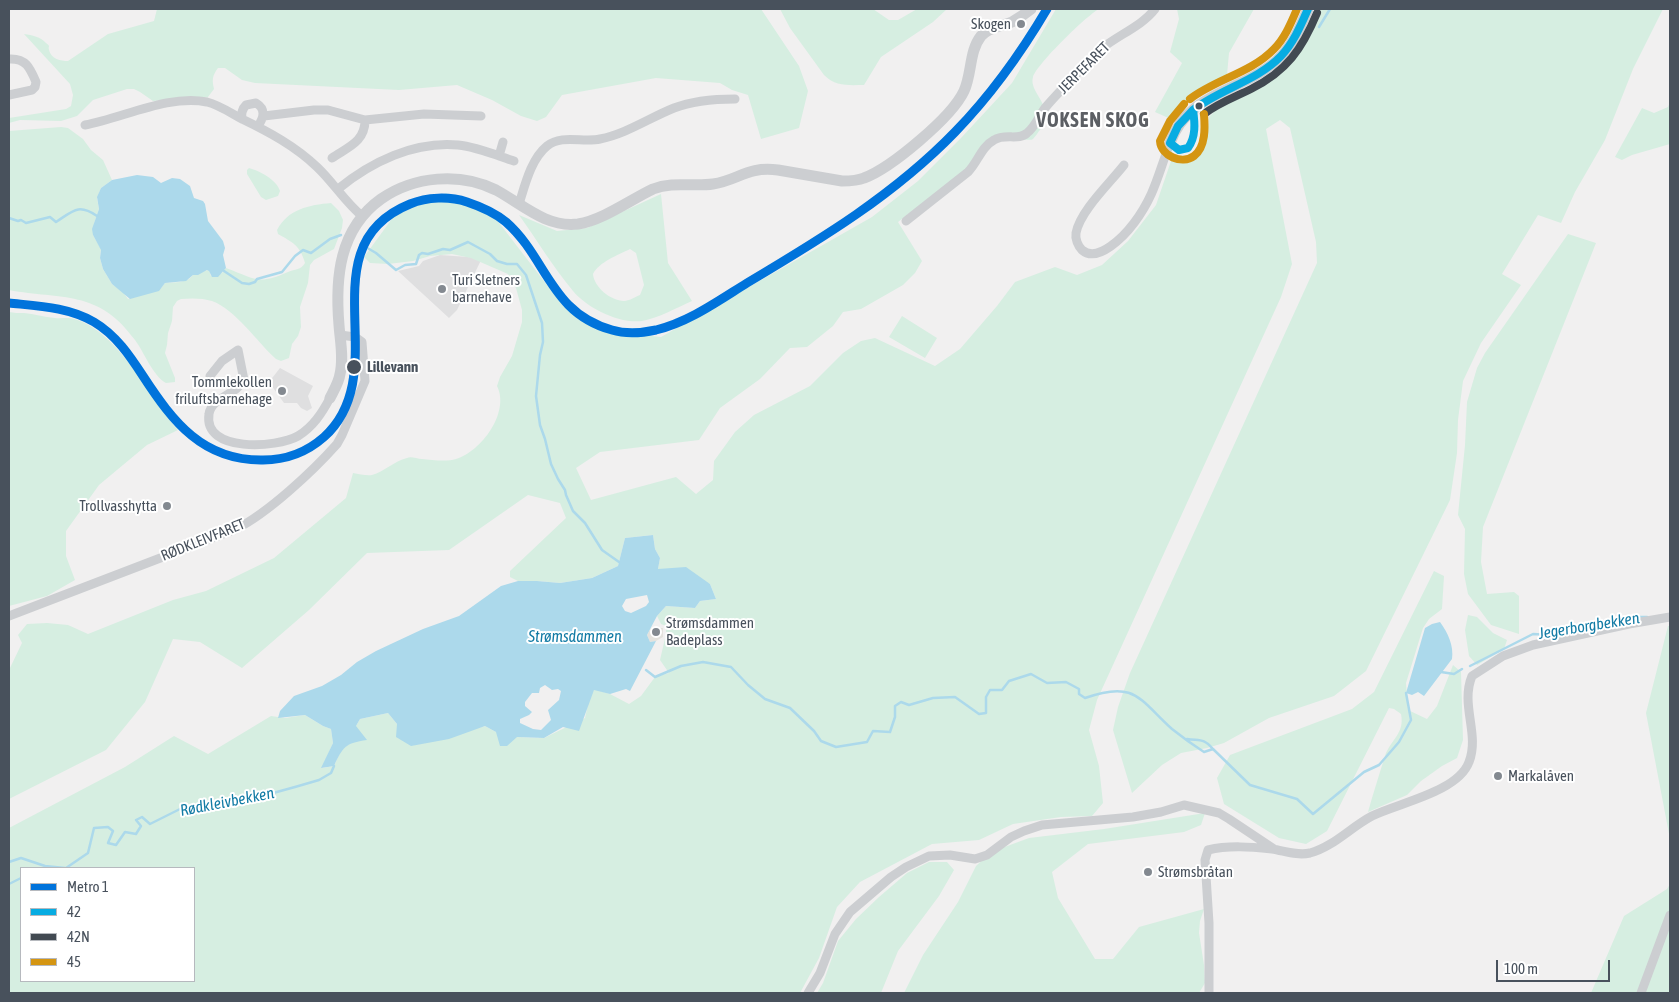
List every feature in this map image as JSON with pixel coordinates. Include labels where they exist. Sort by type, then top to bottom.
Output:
[{"type":"street","points":[[210,376],[222,361],[238,350],[244,380],[240,386],[212,405],[209,418],[212,427],[219,436],[239,444],[258,446],[290,440],[306,431],[317,419],[330,398],[341,373],[338,297],[340,264],[348,237],[362,216],[381,199],[399,189],[423,181],[459,179],[482,184],[496,190],[548,220],[572,224],[592,220],[662,186],[714,184],[760,169],[778,170],[836,181],[851,181],[863,178],[895,160],[954,106],[966,89],[975,49],[981,36],[987,31],[1020,18],[1031,9]]},
{"type":"street","name":"JERPEFARET","points":[[906,221],[968,172],[990,142],[1000,137],[1021,137],[1027,134],[1046,107],[1101,49],[1146,18],[1155,9]]},
{"type":"street","points":[[1124,165],[1083,213],[1076,239],[1082,250],[1088,254],[1096,254],[1105,250],[1133,224],[1153,192],[1170,143],[1179,124],[1197,106],[1260,72],[1280,57],[1293,40],[1308,9]]},
{"type":"street","points":[[9,59],[18,59],[24,62],[36,82],[36,87],[32,90],[9,95]]},
{"type":"street","points":[[519,204],[534,164],[543,149],[553,142],[571,139],[598,140],[612,136],[677,107],[735,99]]},
{"type":"street","points":[[86,126],[154,106],[188,101],[215,105],[258,126],[307,158],[362,216]]},
{"type":"street","points":[[242,119],[243,109],[251,103],[260,106],[264,116]]},
{"type":"street","points":[[264,116],[314,110],[328,110],[365,120],[424,114],[481,116]]},
{"type":"street","points":[[258,126],[264,116]]},
{"type":"street","points":[[332,158],[360,138],[365,129],[365,120]]},
{"type":"street","points":[[499,156],[503,142]]},
{"type":"street","points":[[338,189],[377,163],[408,150],[425,146],[441,144],[478,148],[514,161]]},
{"type":"street","name":"RØDKLEIVFARET","points":[[9,616],[236,529],[253,520],[337,444],[342,435],[365,381],[362,342],[354,337],[340,336]]},
{"type":"street","points":[[1209,993],[1205,860],[1208,850],[1234,847],[1274,850],[1294,854],[1311,852],[1331,842],[1372,816],[1444,787],[1456,778],[1469,764],[1473,745],[1468,694],[1472,676],[1503,656],[1533,645],[1670,617]]},
{"type":"street","points":[[808,993],[820,973],[835,934],[850,912],[891,877],[929,856],[950,855],[975,859],[987,855],[1011,837],[1042,825],[1133,817],[1161,812],[1184,805],[1218,814],[1229,819],[1274,850]]},
{"type":"street","points":[[1641,993],[1670,915]]},
{"type":"shaded area","name":"Turi Sletners barnehave","points":[[440,255],[482,258],[457,310],[449,318],[398,271],[419,266],[423,261]]},
{"type":"shaded area","points":[[280,368],[313,386],[308,396],[312,408],[307,411],[297,403],[284,403],[269,382]]},
{"type":"green space","points":[[157,9],[761,9],[799,66],[808,91],[799,128],[761,139],[748,95],[732,90],[720,83],[656,78],[562,95],[546,117],[537,121],[521,116],[492,100],[457,85],[399,90],[255,83],[242,80],[225,68],[218,68],[213,78],[214,89],[208,97],[153,101],[134,89],[127,89],[93,100],[77,116],[61,121],[20,120],[9,123],[9,118],[66,109],[71,106],[73,95],[70,84],[24,34],[42,39],[49,46],[50,53],[54,57],[59,60],[68,61],[108,34],[154,21]]},
{"type":"green space","points":[[780,9],[873,9],[889,20],[898,20],[917,9],[947,9],[933,22],[881,57],[864,85],[853,85],[833,82],[824,75],[790,28]]},
{"type":"green space","points":[[1056,9],[1099,9],[1063,40],[1036,71],[1033,83],[1046,115],[1045,122],[1033,139],[1000,135],[967,169],[898,222],[922,261],[915,273],[903,285],[861,309],[843,312],[833,326],[807,347],[790,348],[760,379],[720,408],[699,440],[600,452],[576,468],[591,500],[676,477],[696,494],[713,480],[714,461],[735,432],[754,415],[810,386],[843,353],[861,341],[875,338],[935,366],[960,349],[1015,282],[1055,267],[1077,275],[1102,265],[1128,241],[1156,205],[1172,158],[1192,158],[1202,150],[1207,136],[1209,117],[1226,99],[1268,77],[1284,65],[1298,48],[1317,9],[1663,9],[1633,69],[1605,140],[1575,192],[1561,223],[1538,215],[1502,274],[1521,285],[1481,343],[1463,381],[1458,420],[1457,453],[1450,500],[1366,671],[1334,696],[1269,718],[1224,743],[1181,753],[1162,765],[1132,793],[1113,730],[1118,707],[1130,673],[1317,263],[1316,242],[1290,128],[1280,120],[1266,129],[1292,264],[1281,297],[1097,700],[1089,730],[1099,766],[1103,803],[1092,816],[1061,817],[1013,824],[979,840],[932,844],[860,882],[837,907],[819,958],[800,993],[9,993],[9,828],[125,767],[174,736],[208,754],[271,716],[285,718],[305,715],[331,729],[333,743],[322,768],[334,766],[342,748],[355,741],[356,726],[360,719],[388,713],[397,724],[470,730],[485,726],[496,732],[517,737],[544,738],[585,718],[589,700],[594,689],[610,694],[629,704],[641,696],[655,677],[669,673],[660,660],[666,626],[661,624],[657,616],[666,606],[695,608],[700,601],[716,599],[710,584],[658,569],[660,558],[655,549],[653,535],[625,538],[618,566],[592,578],[560,583],[518,581],[510,577],[510,571],[566,518],[560,503],[528,495],[449,550],[367,553],[309,610],[242,668],[200,642],[173,639],[145,702],[106,750],[9,799],[9,670],[22,643],[18,635],[27,624],[68,625],[88,634],[173,600],[206,591],[274,558],[346,498],[353,473],[372,475],[409,457],[439,460],[456,459],[466,455],[475,448],[491,429],[500,407],[500,396],[497,386],[512,356],[522,322],[522,310],[516,288],[508,274],[471,258],[452,254],[388,264],[370,263],[364,257],[394,216],[446,193],[493,215],[564,307],[601,330],[661,337],[872,217],[918,181],[1012,83]]},
{"type":"green space","points":[[1177,9],[1254,9],[1229,53],[1227,75],[1191,97],[1173,120],[1155,112],[1182,63],[1170,52],[1179,19]]},
{"type":"green space","points":[[1670,102],[1670,144],[1632,155],[1622,160],[1615,157],[1642,108],[1654,113],[1668,107]]},
{"type":"green space","points":[[68,128],[83,139],[91,150],[103,160],[112,180],[101,188],[97,198],[99,209],[93,235],[101,249],[100,258],[103,269],[112,284],[123,292],[128,299],[161,288],[165,283],[180,282],[207,270],[209,270],[211,276],[222,273],[226,268],[262,280],[300,268],[305,263],[301,252],[291,242],[278,234],[277,230],[287,217],[300,209],[331,203],[339,211],[343,220],[342,228],[334,249],[314,260],[310,265],[308,283],[300,307],[301,327],[298,336],[292,344],[289,358],[281,361],[276,359],[238,319],[221,305],[205,299],[181,299],[173,307],[165,353],[175,382],[166,383],[157,375],[135,340],[107,312],[93,304],[78,300],[9,290],[9,131]]},
{"type":"green space","points":[[249,168],[258,171],[272,180],[280,191],[278,196],[266,200],[261,197],[247,174]]},
{"type":"green space","points":[[661,194],[668,263],[692,301],[642,321],[623,320],[604,314],[586,303],[573,291],[519,215],[557,231],[587,228]],"holes":[[[630,249],[636,253],[644,285],[640,295],[624,301],[614,299],[596,284],[593,274],[604,262],[615,256]]]},
{"type":"green space","points":[[1568,234],[1596,243],[1483,527],[1481,562],[1487,594],[1514,592],[1519,596],[1519,634],[1491,625],[1468,594],[1464,574],[1465,529],[1458,515],[1467,402],[1477,368],[1485,353]]},
{"type":"green space","points":[[9,312],[72,318],[90,326],[119,350],[178,430],[147,445],[99,485],[66,531],[66,556],[75,580],[47,596],[9,606]]},
{"type":"green space","points":[[902,316],[937,338],[925,358],[889,337]]},
{"type":"green space","points":[[1434,571],[1444,576],[1442,609],[1429,619],[1423,628],[1406,683],[1408,710],[1427,719],[1437,706],[1453,665],[1461,672],[1463,740],[1457,758],[1421,781],[1407,795],[1368,812],[1387,750],[1401,727],[1401,714],[1389,708],[1327,831],[1306,844],[1279,838],[1224,804],[1217,778],[1230,755],[1352,709],[1374,692]]},
{"type":"green space","points":[[1468,615],[1477,617],[1493,633],[1507,640],[1504,649],[1477,665],[1469,656],[1465,630]]},
{"type":"green space","points":[[1668,626],[1670,626],[1670,839],[1646,713]]},
{"type":"green space","points":[[1205,813],[1201,825],[1184,832],[1088,844],[1052,872],[1058,898],[1095,959],[1113,959],[1139,927],[1204,909],[1199,933],[1205,983],[1199,993],[904,993],[923,955],[958,902],[976,866],[991,852],[1029,838],[1104,829]]},
{"type":"green space","points":[[929,862],[947,862],[954,870],[939,896],[898,951],[881,993],[817,993],[823,983],[838,941],[856,919],[907,873]]},
{"type":"green space","points":[[1670,884],[1670,993],[1591,993],[1624,916],[1667,889]]},
{"type":"sand","name":"Strømsdammen Badeplass","points":[[651,628],[663,628],[663,637],[650,642],[647,635]]},
{"type":"water","points":[[137,175],[153,177],[161,183],[172,178],[180,179],[190,186],[194,198],[203,201],[208,221],[223,241],[225,248],[223,255],[226,268],[218,277],[212,277],[207,270],[198,275],[193,275],[186,281],[165,283],[159,291],[130,299],[112,284],[103,269],[100,258],[101,250],[93,235],[92,229],[99,209],[97,197],[101,188],[112,180]]},
{"type":"water","name":"Strømsdammen","points":[[653,535],[655,549],[660,558],[658,569],[686,567],[710,584],[716,599],[700,601],[695,608],[666,606],[657,616],[647,635],[650,642],[656,641],[630,691],[626,689],[610,694],[594,690],[579,731],[563,727],[544,738],[517,737],[507,746],[500,746],[496,732],[485,726],[449,739],[411,746],[396,737],[397,724],[388,713],[360,719],[356,726],[367,740],[349,745],[340,754],[334,766],[321,768],[333,743],[331,729],[305,715],[278,718],[280,711],[294,696],[322,686],[376,651],[423,629],[459,616],[501,586],[518,581],[560,583],[592,578],[618,566],[625,538]],"holes":[[[647,595],[649,602],[646,606],[631,613],[625,611],[622,606],[626,599]],[[545,685],[552,690],[558,689],[561,691],[559,700],[548,710],[551,720],[541,730],[533,729],[520,723],[520,719],[532,712],[525,706],[525,702],[532,693],[539,693],[540,688]]]},
{"type":"water","points":[[1440,622],[1450,640],[1452,659],[1424,696],[1418,692],[1412,695],[1406,693],[1425,628]]},
{"type":"waterway","points":[[1319,27],[1330,9]]},
{"type":"waterway","points":[[9,218],[26,223],[50,217],[56,222],[71,212],[80,209],[97,216]]},
{"type":"waterway","points":[[224,271],[242,283],[249,284],[257,279],[282,272],[295,256],[303,250],[311,253],[330,239],[341,235]]},
{"type":"waterway","points":[[364,246],[376,253],[396,270],[405,265],[416,264],[419,255],[422,253],[428,254],[443,249],[450,250],[468,242],[490,254],[497,261],[517,264],[526,275],[542,323],[543,342],[536,396],[540,425],[551,464],[565,490],[573,511],[585,523],[602,550],[619,562]]},
{"type":"waterway","name":"Jegerborgbekken","points":[[1470,666],[1533,634],[1551,635],[1637,617],[1647,617]]},
{"type":"waterway","name":"Jegerborgbekken","points":[[646,670],[655,677],[681,666],[703,662],[731,667],[765,699],[790,708],[814,731],[821,741],[836,747],[867,742],[873,731],[890,732],[895,717],[895,706],[901,702],[909,705],[933,698],[955,697],[979,714],[986,713],[986,697],[990,690],[1002,690],[1009,681],[1031,674],[1047,683],[1066,682],[1079,689],[1079,694],[1085,698],[1115,691],[1126,692],[1143,701],[1172,729],[1204,752],[1213,749],[1250,785],[1297,799],[1313,814],[1364,772],[1379,765],[1399,742],[1411,720],[1406,693]]},
{"type":"waterway","name":"Jegerborgbekken","points":[[1441,672],[1454,674],[1462,669]]},
{"type":"waterway","name":"Jegerborgbekken","points":[[1187,739],[1199,740],[1210,745],[1213,749]]},
{"type":"waterway","name":"Rødkleivbekken","points":[[67,867],[88,853],[94,828],[108,827],[113,831],[108,843],[116,845],[125,832],[136,834],[141,826],[136,820],[142,817],[150,824],[182,808],[244,801],[319,780],[331,773],[334,766]]},
{"type":"waterway","name":"Rødkleivbekken","points":[[9,862],[21,858],[45,866],[55,867]]},
{"type":"waterway","points":[[9,884],[20,878]]},
{"type":"metro line","name":"1","points":[[9,303],[64,310],[84,317],[102,327],[122,346],[154,393],[178,423],[207,446],[223,454],[242,459],[271,460],[287,457],[303,451],[324,437],[344,410],[353,379],[355,279],[362,249],[379,224],[410,204],[446,198],[467,202],[497,215],[520,236],[562,298],[575,311],[591,322],[612,330],[628,333],[651,331],[668,326],[703,310],[802,250],[856,215],[907,176],[932,155],[981,103],[1027,42],[1047,9]]},
{"type":"transit line","name":"45","points":[[1190,99],[1265,57],[1281,40],[1297,9]]},
{"type":"transit line","name":"42","points":[[1193,110],[1215,96],[1250,79],[1271,65],[1290,45],[1308,9]]},
{"type":"transit line","name":"42N","points":[[1204,114],[1221,103],[1264,82],[1284,67],[1299,48],[1317,13]]},
{"type":"transit line","name":"45","points":[[1184,104],[1170,121],[1160,141],[1164,151],[1173,158],[1189,159],[1198,152],[1204,136],[1204,114]]},
{"type":"transit line","name":"42","points":[[1193,110],[1194,135],[1191,144],[1188,148],[1179,150],[1170,143],[1178,126],[1193,110]]},
{"type":"place","name":"Skogen","points":[[1021,24]]},
{"type":"place","name":"Turi Sletners barnehave","points":[[442,289]]},
{"type":"place","name":"Lillevann","points":[[354,367]]},
{"type":"place","name":"Tommlekollen friluftsbarnehage","points":[[282,391]]},
{"type":"place","name":"Trollvasshytta","points":[[167,506]]},
{"type":"place","name":"Strømsdammen Badeplass","points":[[656,632]]},
{"type":"place","name":"Markalåven","points":[[1498,776]]},
{"type":"place","name":"Strømsbråtan","points":[[1148,872]]},
{"type":"district","name":"VOKSEN SKOG","points":[[1093,121]]}]
